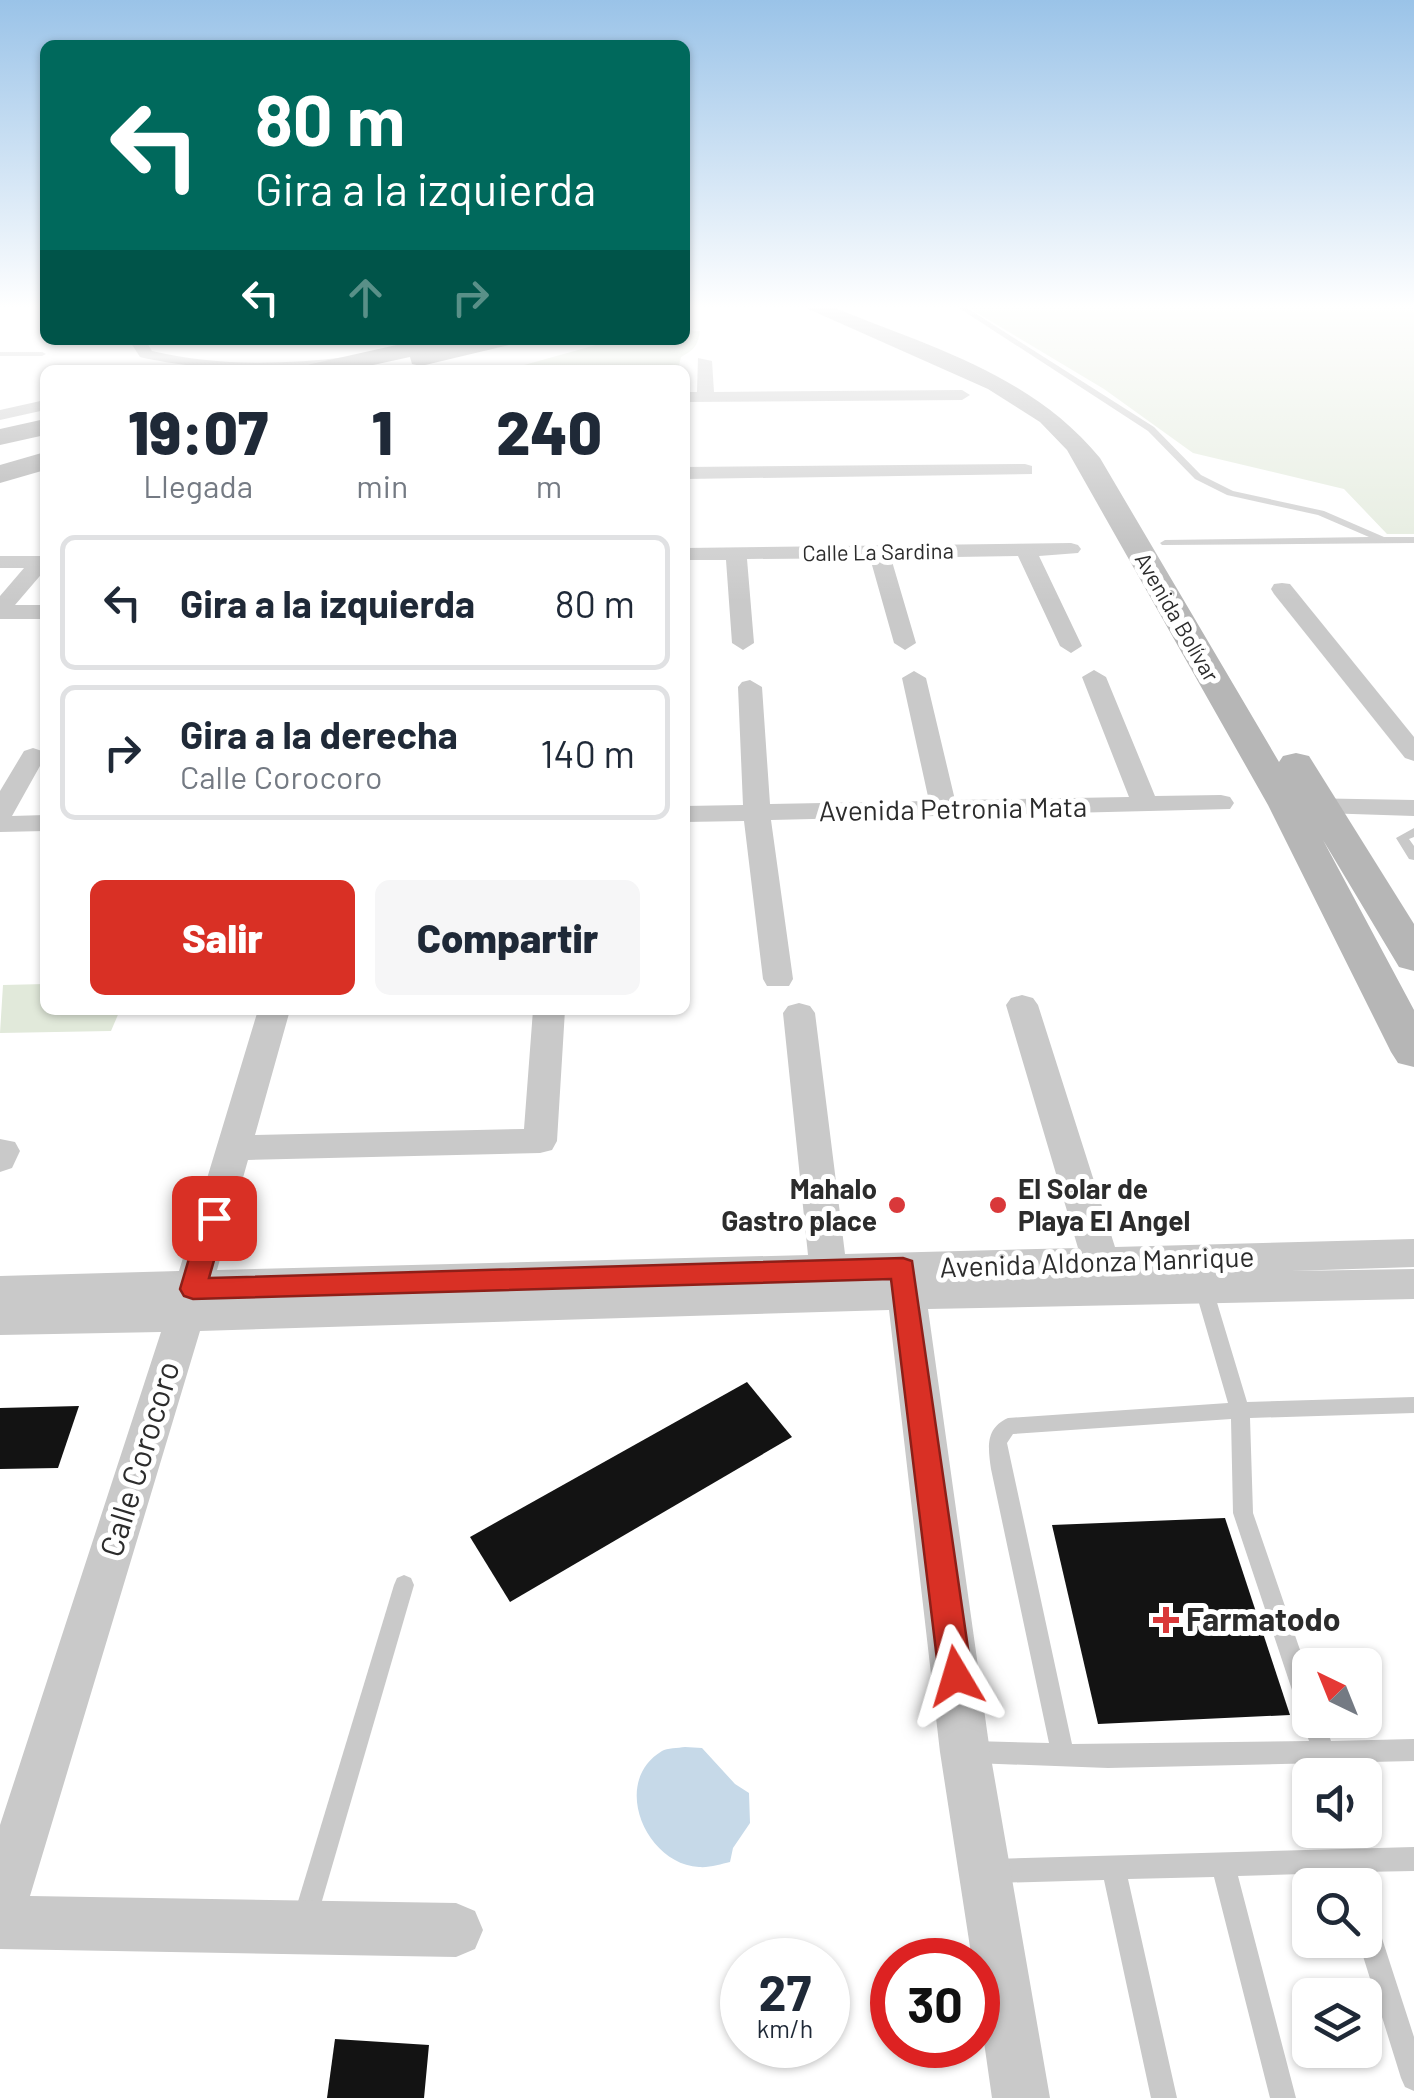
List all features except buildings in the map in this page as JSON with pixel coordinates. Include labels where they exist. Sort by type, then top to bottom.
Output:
[{"type":"main road","points":[[4,431],[40,427]]},
{"type":"main road","points":[[0,474],[40,462]]},
{"type":"street","name":"Avenida Bolívar","points":[[1033,406],[1051,418],[1091,463],[1286,805],[1414,1052]]},
{"type":"street","name":"Avenida Bolívar","points":[[1057,406],[1089,429],[1127,478],[1414,958]]},
{"type":"street","points":[[4,431],[40,407]]},
{"type":"street","points":[[690,473],[1026,470]]},
{"type":"street","name":"Calle La Sardina","points":[[690,554],[1071,549]]},
{"type":"street","points":[[1026,550],[1070,646]]},
{"type":"street","points":[[879,552],[905,644]]},
{"type":"street","points":[[736,554],[743,643]]},
{"type":"street","points":[[0,562],[40,562]]},
{"type":"street","points":[[0,610],[40,565]]},
{"type":"street","points":[[1282,588],[1414,753]]},
{"type":"street","points":[[0,610],[40,612]]},
{"type":"street","points":[[1094,677],[1145,806]]},
{"type":"street","points":[[914,678],[944,810]]},
{"type":"street","points":[[750,687],[757,813],[778,978]]},
{"type":"street","points":[[0,814],[33,756]]},
{"type":"street","name":"Avenida Petronia Mata","points":[[690,814],[1221,803]]},
{"type":"street","points":[[1286,805],[1414,808]]},
{"type":"street","points":[[0,824],[40,824]]},
{"type":"street","points":[[1022,1006],[1105,1275]]},
{"type":"street","points":[[799,1013],[830,1283]]},
{"type":"street","name":"Calle Corocoro","points":[[0,1906],[189,1303],[273,1015]]},
{"type":"street","points":[[234,1148],[540,1141],[548,1015]]},
{"type":"street","name":"Avenida Aldonza Manrique","points":[[0,1319],[189,1303],[1105,1275],[1414,1253]]},
{"type":"street","name":"Avenida Aldonza Manrique","points":[[1105,1275],[1203,1286],[1414,1284]]},
{"type":"street","points":[[905,1280],[965,1752],[1021,2098]]},
{"type":"street","name":"Avenida Aldonza Manrique","points":[[0,1291],[189,1303]]},
{"type":"street","points":[[0,1922],[456,1930]]},
{"type":"lane","points":[[1116,406],[1151,428],[1198,477],[1230,493],[1321,513],[1383,540]]},
{"type":"lane","points":[[1165,543],[1414,540]]},
{"type":"lane","points":[[1414,832],[1402,838],[1414,856]]},
{"type":"lane","points":[[1203,1286],[1240,1410],[1243,1513],[1292,1658]]},
{"type":"lane","points":[[1063,1756],[997,1440],[1008,1426],[1017,1422],[1240,1410],[1414,1405]]},
{"type":"lane","points":[[302,1927],[404,1586]]},
{"type":"lane","points":[[1319,1738],[1324,1752]]},
{"type":"lane","points":[[965,1752],[1063,1756],[1414,1750]]},
{"type":"lane","points":[[984,1871],[1414,1859]]},
{"type":"lane","points":[[1345,1860],[1348,1868]]},
{"type":"lane","points":[[1222,1863],[1284,2098]]},
{"type":"lane","points":[[1113,1867],[1164,2098]]},
{"type":"lane","points":[[1376,1958],[1414,2078]]},
{"type":"green space","points":[[1128,406],[1414,406],[1414,534],[1387,534],[1344,489],[1193,453]]},
{"type":"green space","points":[[40,984],[40,1015],[118,1015],[111,1031],[0,1033],[3,985]]},
{"type":"water","points":[[702,1748],[735,1784],[749,1793],[750,1823],[733,1848],[730,1862],[703,1867],[680,1862],[650,1837],[641,1820],[638,1782],[646,1765],[664,1750]]},
{"type":"place","name":"Mahalo Gastro place","points":[[897,1205]]},
{"type":"place","name":"El Solar de Playa El Angel","points":[[998,1205]]},
{"type":"place","name":"Farmatodo","points":[[1166,1620]]},
{"type":"route","points":[[214,1218],[193,1289],[903,1269],[956,1676]]}]
